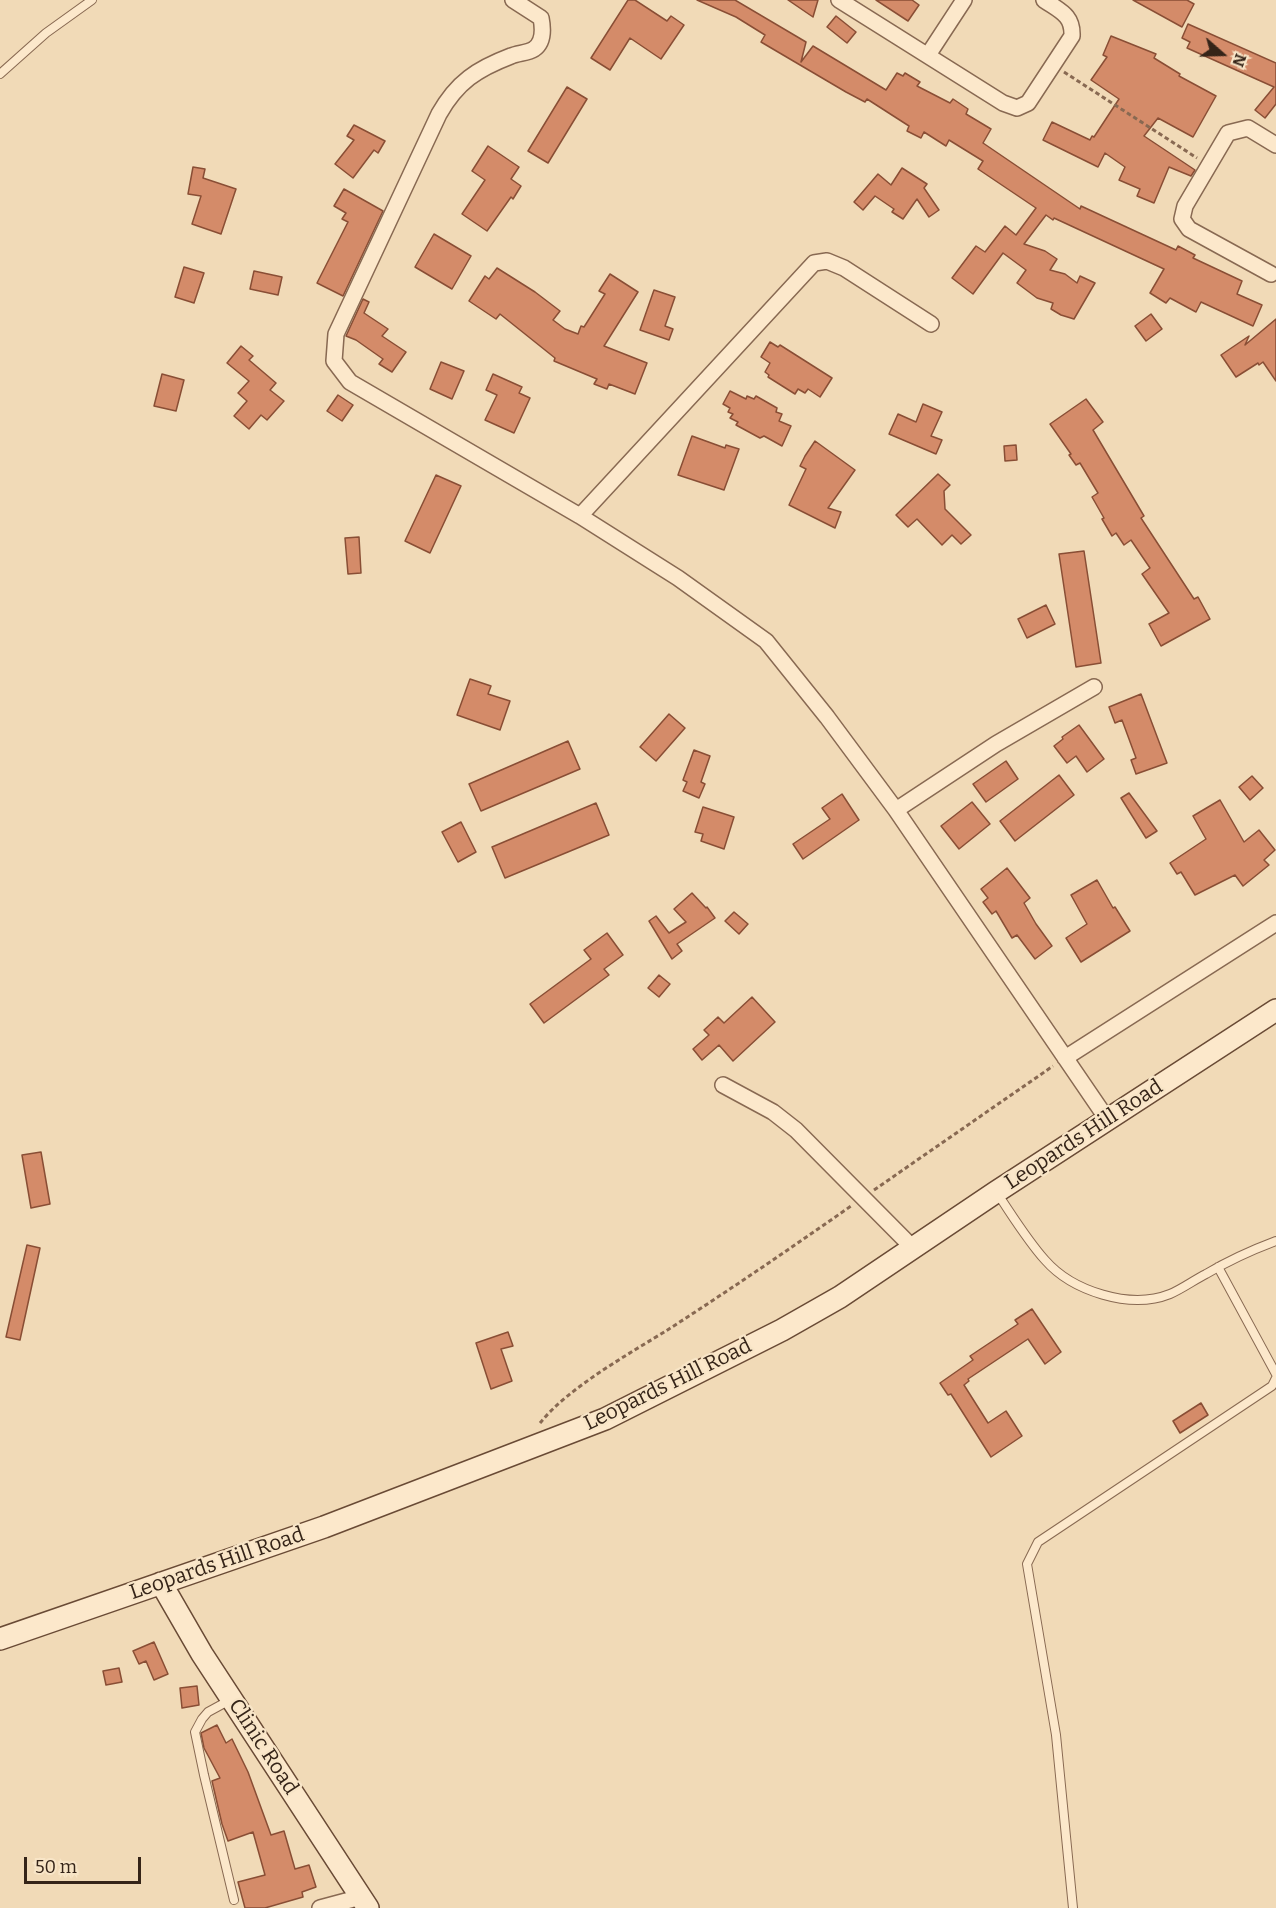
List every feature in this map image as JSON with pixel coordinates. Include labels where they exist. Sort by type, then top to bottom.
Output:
[{"type":"main road","name":"Leopards Hill Road","points":[[0,1640],[324,1527],[605,1419],[648,1398],[812,1314],[1276,1010]]},
{"type":"main road","name":"Clinic Road","points":[[161,1583],[196,1644],[365,1903]]},
{"type":"street","points":[[513,0],[541,18],[543,29],[540,41],[534,49],[476,72],[450,95],[434,124],[336,334],[334,361],[350,382],[580,516],[678,578],[766,641],[827,717],[896,810],[1107,1119]]},
{"type":"street","points":[[839,0],[1003,103],[1017,108],[1028,103],[1072,36],[1072,27],[1068,17],[1044,0]]},
{"type":"street","points":[[928,55],[964,0]]},
{"type":"street","points":[[1274,274],[1190,229],[1182,219],[1185,206],[1228,133],[1236,129],[1248,128],[1276,146]]},
{"type":"street","points":[[580,516],[814,262],[827,261],[844,268],[931,324]]},
{"type":"street","points":[[896,810],[996,744],[1094,687]]},
{"type":"street","points":[[1065,1058],[1276,923]]},
{"type":"street","points":[[723,1085],[773,1112],[796,1130],[914,1249]]},
{"type":"street","points":[[320,1908],[365,1903]]},
{"type":"lane","points":[[0,74],[46,33],[92,0]]},
{"type":"lane","points":[[996,1192],[1044,1260],[1058,1273],[1103,1296],[1124,1299],[1150,1298],[1169,1294],[1246,1253],[1276,1241]]},
{"type":"lane","points":[[1073,1908],[1056,1735],[1027,1564],[1038,1542],[1272,1386],[1276,1376],[1218,1267]]},
{"type":"lane","points":[[232,1699],[208,1712],[195,1732],[234,1900]]},
{"type":"path","points":[[1053,65],[1209,166]]},
{"type":"path","points":[[540,1424],[564,1399],[604,1370],[778,1258],[1065,1058]]},
{"type":"building","points":[[628,0],[635,0],[667,21],[671,16],[684,25],[661,59],[630,38],[610,70],[591,58]]},
{"type":"building","points":[[697,0],[735,0],[806,42],[801,62],[813,46],[886,90],[897,73],[903,76],[905,73],[920,82],[917,86],[950,103],[953,99],[968,109],[966,114],[991,129],[983,143],[1080,209],[1081,206],[1176,250],[1178,246],[1195,255],[1193,258],[1242,281],[1237,294],[1262,305],[1253,326],[1201,302],[1196,312],[1170,298],[1166,303],[1150,293],[1164,269],[1046,215],[1024,244],[1045,251],[1057,259],[1050,270],[1065,274],[1077,283],[1080,276],[1095,283],[1074,319],[1051,309],[1053,303],[1037,298],[1017,283],[1026,270],[1003,253],[973,294],[952,278],[976,246],[985,252],[1005,226],[1016,235],[1036,208],[978,169],[983,161],[949,140],[946,146],[924,132],[921,138],[907,131],[909,126],[867,99],[865,102],[846,92],[761,42],[765,35],[736,17]]},
{"type":"building","points":[[788,0],[818,0],[813,17]]},
{"type":"building","points":[[876,0],[912,0],[919,5],[908,21]]},
{"type":"building","points":[[1133,0],[1187,0],[1194,4],[1182,27]]},
{"type":"building","points":[[836,16],[856,32],[847,43],[827,27]]},
{"type":"building","points":[[1188,24],[1276,63],[1276,104],[1265,118],[1255,110],[1274,87],[1187,48],[1190,42],[1182,38]]},
{"type":"building","points":[[1111,36],[1156,54],[1154,58],[1180,74],[1179,76],[1216,96],[1193,137],[1158,118],[1144,136],[1195,170],[1191,176],[1169,167],[1154,203],[1137,196],[1140,189],[1119,180],[1125,167],[1105,153],[1098,167],[1043,140],[1052,122],[1090,140],[1119,99],[1091,80],[1107,57],[1103,55]]},
{"type":"building","points":[[567,87],[587,99],[548,163],[528,151]]},
{"type":"building","points":[[354,125],[385,141],[378,153],[374,150],[353,178],[335,164],[354,140],[347,136]]},
{"type":"building","points":[[488,146],[519,167],[511,179],[521,186],[487,231],[462,214],[485,180],[472,171]]},
{"type":"building","points":[[193,167],[205,169],[203,178],[236,189],[221,234],[192,224],[201,196],[188,194]]},
{"type":"building","points":[[902,168],[927,184],[924,188],[939,210],[929,217],[917,199],[903,219],[892,212],[894,209],[875,196],[863,210],[854,202],[878,174],[891,185]]},
{"type":"building","points":[[344,189],[383,211],[343,296],[317,283],[348,222],[342,219],[346,213],[334,206]]},
{"type":"building","points":[[434,234],[471,256],[452,289],[415,267]]},
{"type":"building","points":[[184,267],[204,273],[194,303],[175,297]]},
{"type":"building","points":[[497,268],[560,311],[553,320],[565,329],[578,334],[581,326],[584,327],[605,294],[599,291],[610,274],[638,292],[604,346],[647,363],[635,394],[609,384],[607,389],[594,384],[597,379],[554,361],[555,358],[500,314],[496,319],[469,301],[485,276],[489,279]]},
{"type":"building","points":[[254,271],[282,277],[278,295],[250,289]]},
{"type":"building","points":[[654,290],[675,297],[665,326],[673,329],[669,340],[640,330]]},
{"type":"building","points":[[363,299],[369,302],[364,313],[388,329],[382,336],[406,352],[392,372],[379,364],[383,359],[356,340],[346,336]]},
{"type":"building","points":[[1151,314],[1162,329],[1146,341],[1135,326]]},
{"type":"building","points":[[1276,319],[1276,381],[1263,362],[1236,377],[1221,355],[1249,336],[1245,345]]},
{"type":"building","points":[[770,342],[778,347],[780,345],[832,378],[820,397],[808,389],[805,393],[798,389],[795,394],[768,377],[769,375],[765,372],[770,363],[761,357]]},
{"type":"building","points":[[241,346],[253,356],[249,360],[276,383],[270,390],[284,401],[267,420],[261,415],[249,429],[234,416],[247,401],[238,393],[249,381],[227,363]]},
{"type":"building","points":[[441,362],[464,371],[452,399],[430,389]]},
{"type":"building","points":[[162,374],[184,380],[176,411],[154,406]]},
{"type":"building","points":[[493,374],[522,387],[519,393],[530,398],[514,433],[485,420],[497,395],[486,390]]},
{"type":"building","points":[[730,391],[746,399],[747,396],[754,399],[756,396],[777,408],[776,412],[782,414],[779,421],[791,426],[782,446],[764,436],[760,438],[736,425],[738,422],[730,418],[733,414],[728,412],[730,408],[723,404]]},
{"type":"building","points":[[338,395],[353,405],[342,421],[327,411]]},
{"type":"building","points":[[1086,399],[1103,422],[1093,430],[1144,516],[1141,518],[1194,599],[1198,597],[1210,619],[1161,646],[1149,624],[1169,613],[1142,574],[1150,568],[1131,540],[1124,545],[1116,533],[1112,536],[1092,497],[1098,493],[1080,463],[1076,465],[1050,424]]},
{"type":"building","points":[[923,404],[942,412],[931,436],[942,440],[936,454],[889,434],[898,414],[916,422]]},
{"type":"building","points":[[692,436],[725,448],[726,445],[739,449],[724,490],[678,475]]},
{"type":"building","points":[[815,441],[855,470],[828,508],[841,512],[835,528],[789,505],[806,469],[800,466]]},
{"type":"building","points":[[1016,445],[1017,460],[1005,461],[1004,446]]},
{"type":"building","points":[[938,474],[950,485],[944,491],[945,509],[971,535],[961,544],[952,535],[942,545],[917,519],[908,527],[896,515]]},
{"type":"building","points":[[436,475],[461,486],[430,553],[405,541]]},
{"type":"building","points":[[359,537],[361,573],[348,574],[345,538]]},
{"type":"building","points":[[1084,551],[1101,663],[1076,667],[1059,554]]},
{"type":"building","points":[[1046,605],[1055,624],[1027,638],[1018,619]]},
{"type":"building","points":[[470,679],[491,686],[488,694],[510,701],[500,730],[457,715]]},
{"type":"building","points":[[1141,694],[1167,763],[1136,774],[1131,760],[1136,758],[1122,720],[1115,723],[1109,707]]},
{"type":"building","points":[[669,714],[685,728],[656,761],[640,747]]},
{"type":"building","points":[[1079,725],[1104,759],[1087,772],[1076,756],[1067,763],[1054,746]]},
{"type":"building","points":[[568,741],[580,769],[481,811],[469,784]]},
{"type":"building","points":[[694,750],[710,756],[701,782],[705,784],[699,798],[683,791],[687,782],[683,780]]},
{"type":"building","points":[[1006,761],[1018,779],[986,802],[973,784]]},
{"type":"building","points":[[1059,775],[1074,795],[1015,841],[1000,821]]},
{"type":"building","points":[[1252,776],[1263,788],[1250,800],[1239,787]]},
{"type":"building","points":[[1129,793],[1157,831],[1146,838],[1121,798]]},
{"type":"building","points":[[842,794],[859,820],[803,859],[793,844],[830,819],[822,808]]},
{"type":"building","points":[[1220,800],[1244,842],[1259,830],[1275,850],[1264,860],[1269,865],[1243,886],[1235,875],[1195,895],[1181,872],[1177,874],[1170,863],[1206,839],[1193,816]]},
{"type":"building","points":[[972,802],[990,824],[959,849],[941,826]]},
{"type":"building","points":[[596,803],[609,835],[505,878],[492,847]]},
{"type":"building","points":[[703,807],[734,817],[724,849],[701,841],[703,834],[695,832]]},
{"type":"building","points":[[461,822],[476,852],[458,862],[442,832]]},
{"type":"building","points":[[1007,868],[1030,898],[1024,903],[1052,946],[1035,959],[1017,935],[1012,938],[996,911],[992,914],[983,902],[988,898],[981,889]]},
{"type":"building","points":[[1097,880],[1130,931],[1081,962],[1066,938],[1087,924],[1071,895]]},
{"type":"building","points":[[692,893],[715,918],[677,944],[682,951],[672,959],[649,921],[656,916],[669,933],[686,922],[674,909]]},
{"type":"building","points":[[734,912],[748,924],[739,934],[725,921]]},
{"type":"building","points":[[607,933],[623,955],[604,969],[609,975],[544,1023],[530,1004],[591,959],[584,950]]},
{"type":"building","points":[[659,975],[670,984],[659,997],[648,988]]},
{"type":"building","points":[[752,997],[775,1022],[733,1061],[719,1045],[702,1060],[693,1049],[709,1035],[704,1030],[718,1017],[724,1023]]},
{"type":"building","points":[[41,1152],[50,1204],[31,1208],[22,1155]]},
{"type":"building","points":[[27,1245],[40,1248],[20,1340],[6,1337]]},
{"type":"building","points":[[1032,1309],[1061,1352],[1045,1364],[1028,1339],[968,1379],[969,1381],[964,1385],[988,1423],[1006,1411],[1022,1436],[991,1457],[951,1394],[948,1395],[940,1383],[973,1360],[970,1356],[1018,1324],[1015,1320]]},
{"type":"building","points":[[508,1332],[513,1346],[501,1349],[512,1381],[491,1389],[476,1343]]},
{"type":"building","points":[[1201,1403],[1208,1415],[1180,1433],[1173,1421]]},
{"type":"building","points":[[154,1642],[168,1674],[154,1680],[146,1661],[139,1664],[133,1651]]},
{"type":"building","points":[[119,1668],[122,1682],[106,1685],[103,1671]]},
{"type":"building","points":[[197,1686],[199,1705],[182,1708],[180,1688]]},
{"type":"building","points":[[217,1725],[226,1743],[232,1739],[248,1772],[271,1835],[284,1831],[295,1869],[309,1865],[316,1887],[302,1892],[303,1897],[265,1908],[245,1908],[238,1882],[265,1875],[253,1832],[228,1841],[222,1824],[212,1781],[220,1778],[204,1748],[201,1733]]}]
